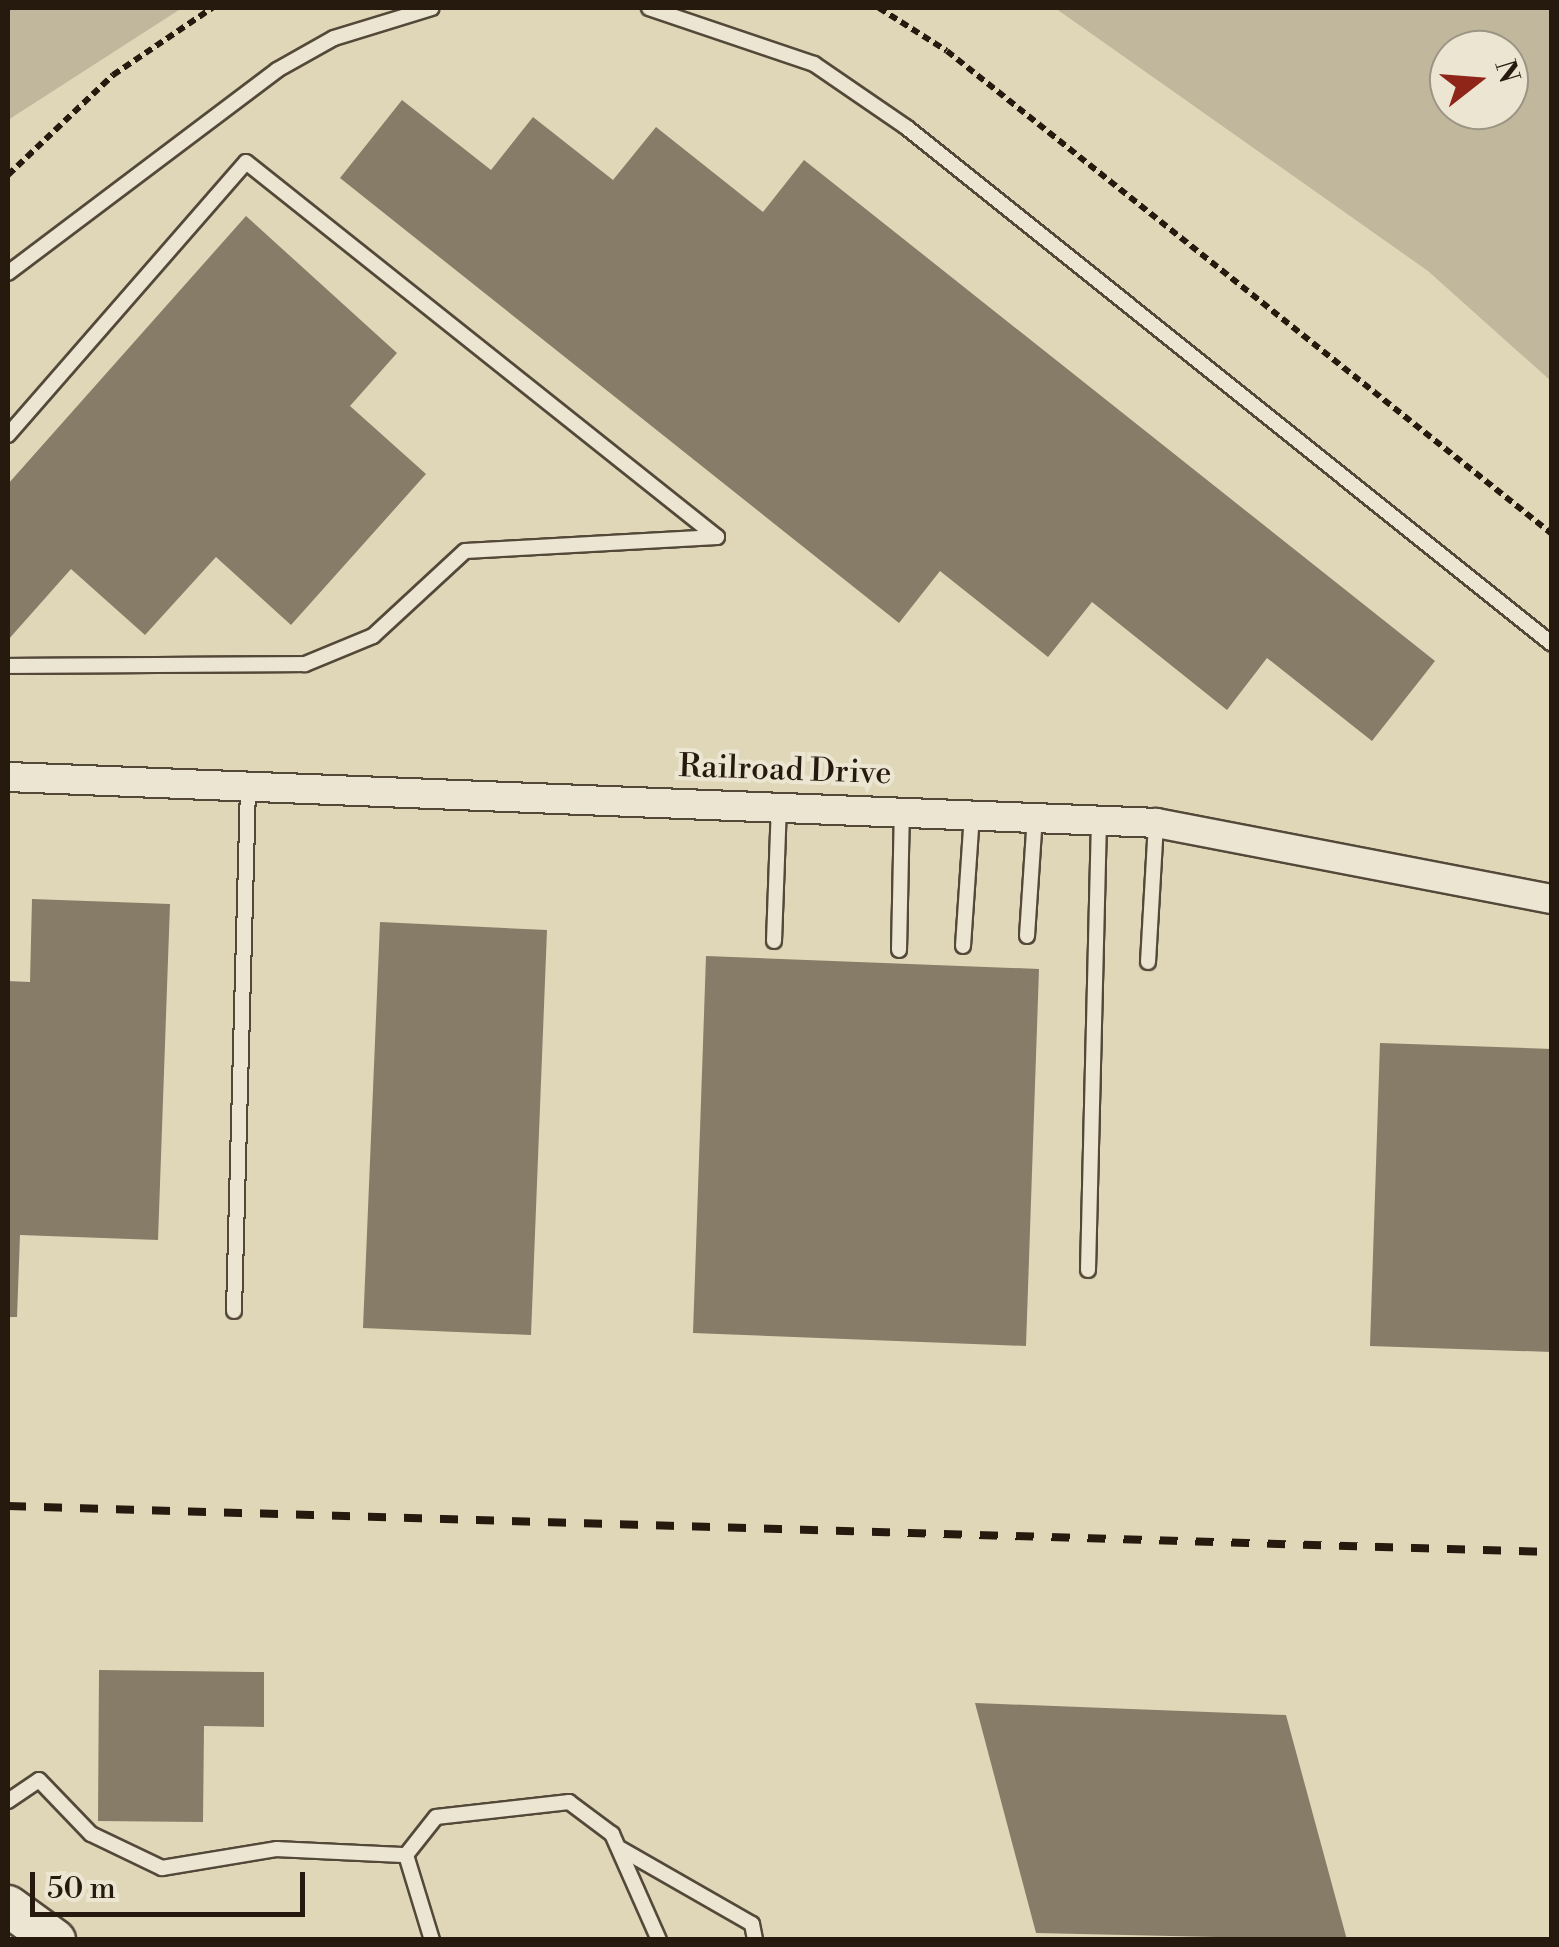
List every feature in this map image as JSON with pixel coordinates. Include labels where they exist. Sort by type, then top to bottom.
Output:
[{"type":"main road","points":[[8,1906],[55,1940]]},
{"type":"street","name":"Railroad Drive","points":[[8,776],[779,804],[1156,823],[1552,899]]},
{"type":"lane","points":[[8,272],[277,70],[334,38],[432,8]]},
{"type":"lane","points":[[649,8],[814,64],[906,126],[1552,644]]},
{"type":"lane","points":[[8,436],[246,162],[717,537],[465,550],[374,636],[304,664],[8,666]]},
{"type":"lane","points":[[234,1311],[248,785]]},
{"type":"lane","points":[[774,941],[779,804]]},
{"type":"lane","points":[[899,950],[902,810]]},
{"type":"lane","points":[[963,946],[972,813]]},
{"type":"lane","points":[[1028,936],[1035,816]]},
{"type":"lane","points":[[1088,1270],[1100,820]]},
{"type":"lane","points":[[1148,962],[1156,823]]},
{"type":"lane","points":[[8,1801],[40,1780],[91,1834],[162,1868],[277,1849],[406,1855]]},
{"type":"lane","points":[[406,1855],[436,1816],[569,1802],[620,1849],[752,1924],[755,1940]]},
{"type":"lane","points":[[620,1849],[660,1940]]},
{"type":"lane","points":[[406,1855],[432,1940]]},
{"type":"path","points":[[8,174],[113,75],[212,8]]},
{"type":"path","points":[[878,8],[946,50],[1552,534]]},
{"type":"shaded area","points":[[8,8],[182,8],[8,120]]},
{"type":"shaded area","points":[[1055,8],[1551,8],[1551,381],[1428,271]]},
{"type":"building","points":[[402,100],[491,170],[533,117],[613,180],[656,127],[763,212],[804,160],[1435,661],[1372,741],[1267,658],[1227,710],[1092,602],[1048,657],[940,571],[899,623],[340,178]]},
{"type":"building","points":[[246,216],[397,353],[350,406],[426,474],[291,625],[216,557],[145,635],[71,569],[8,640],[8,484]]},
{"type":"building","points":[[32,899],[170,904],[158,1240],[20,1235],[17,1317],[8,1317],[8,981],[30,982]]},
{"type":"building","points":[[380,922],[547,930],[531,1335],[363,1328]]},
{"type":"building","points":[[706,956],[1039,969],[1026,1346],[693,1333]]},
{"type":"building","points":[[1380,1043],[1552,1049],[1552,1352],[1370,1346]]},
{"type":"building","points":[[99,1670],[264,1672],[264,1727],[204,1726],[203,1822],[98,1821]]},
{"type":"building","points":[[975,1703],[1286,1715],[1347,1940],[1036,1933]]},
{"type":"railway","points":[[8,1506],[1552,1552]]}]
